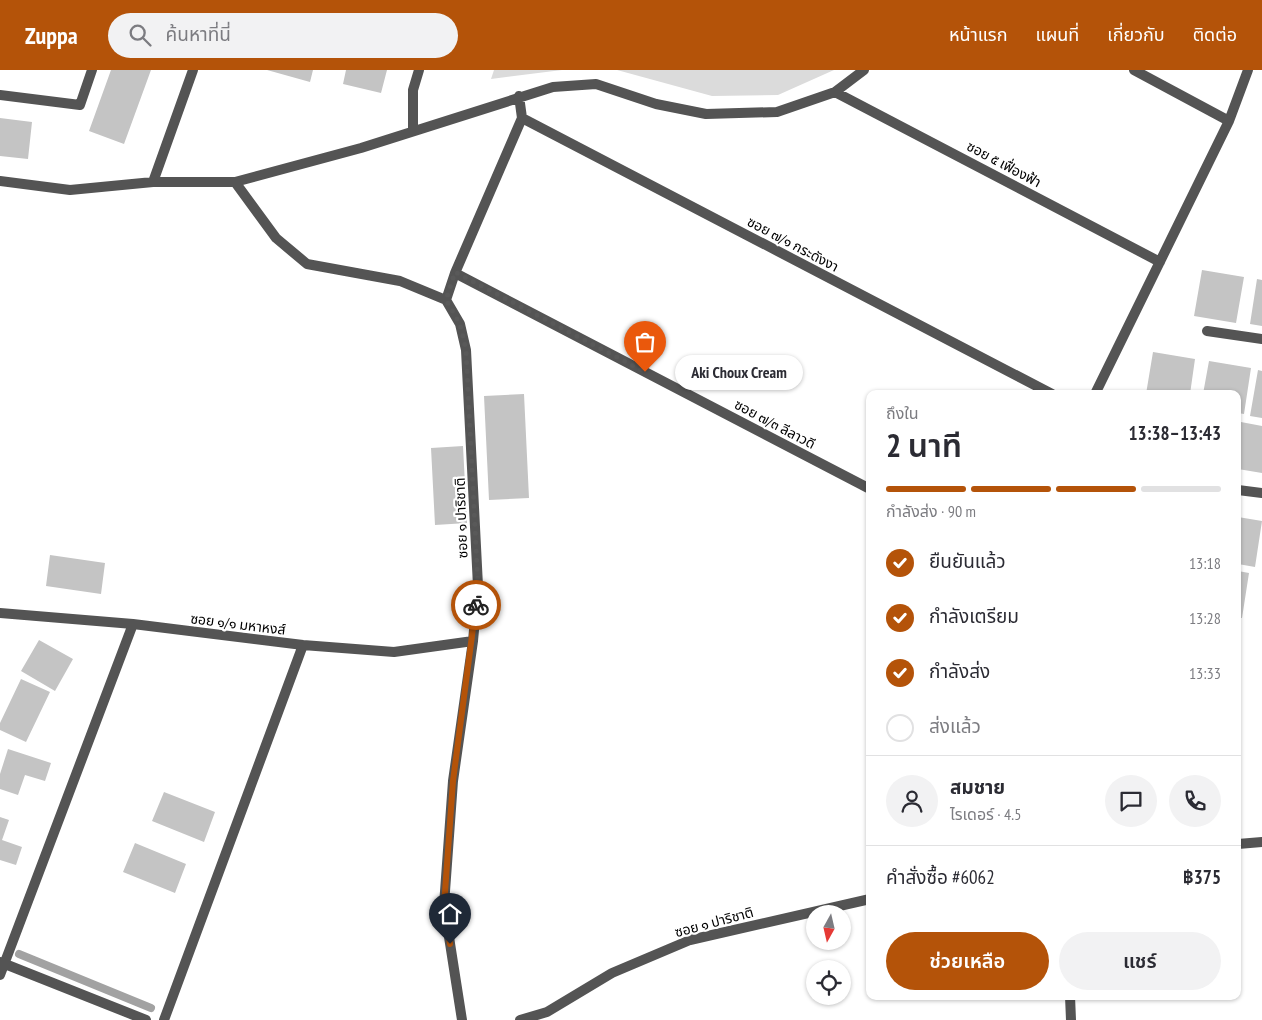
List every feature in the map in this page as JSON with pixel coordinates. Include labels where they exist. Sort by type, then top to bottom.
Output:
[{"type":"street","points":[[0,95],[80,105],[92,70]]},
{"type":"street","points":[[153,182],[193,70]]},
{"type":"street","points":[[413,130],[414,90],[418,70]]},
{"type":"street","points":[[0,181],[70,190],[153,182],[235,182],[553,87],[596,84],[656,104],[706,114],[777,112],[835,92],[864,70]]},
{"type":"street","points":[[1134,70],[1230,121]]},
{"type":"street","points":[[1097,390],[1230,121],[1248,70]]},
{"type":"street","name":"ซอย ๕ เฟื่องฟ้า","points":[[835,92],[1160,262]]},
{"type":"street","points":[[235,182],[276,238],[307,264],[400,282],[446,300],[455,272],[522,118],[519,96]]},
{"type":"street","name":"ซอย ๗/๑ กระดังงา","points":[[522,118],[1044,390]]},
{"type":"street","name":"ซอย ๗/๓ ลีลาวดี","points":[[455,272],[866,487]]},
{"type":"street","name":"ซอย ๑ ปาริชาติ","points":[[446,300],[460,324],[466,350],[478,586],[473,641],[453,781],[444,906],[462,1020]]},
{"type":"street","points":[[1207,331],[1262,339]]},
{"type":"street","points":[[1241,490],[1262,493]]},
{"type":"street","name":"ซอย ๑/๑ มหาหงส์","points":[[0,613],[133,624],[303,646],[394,652],[473,641]]},
{"type":"street","points":[[0,975],[2,963],[133,624]]},
{"type":"street","points":[[164,1020],[303,646]]},
{"type":"street","points":[[1241,844],[1262,842]]},
{"type":"street","name":"ซอย ๑ ปาริชาติ","points":[[520,1020],[547,1012],[612,973],[690,940],[866,900]]},
{"type":"street","points":[[2,963],[146,1020]]},
{"type":"street","points":[[1070,1000],[1071,1020]]},
{"type":"shaded area","points":[[494,70],[562,70],[491,79]]},
{"type":"shaded area","points":[[617,70],[834,70],[778,95],[712,96]]},
{"type":"building","points":[[111,70],[151,70],[124,144],[89,131]]},
{"type":"building","points":[[267,70],[313,70],[310,82]]},
{"type":"building","points":[[346,70],[387,70],[381,93],[343,84]]},
{"type":"building","points":[[0,118],[32,122],[28,159],[0,156]]},
{"type":"building","points":[[1202,270],[1244,277],[1236,323],[1194,316]]},
{"type":"building","points":[[1257,279],[1262,280],[1262,326],[1250,324]]},
{"type":"building","points":[[1153,352],[1195,359],[1191,390],[1147,390]]},
{"type":"building","points":[[1209,361],[1251,368],[1244,414],[1241,414],[1241,390],[1204,390]]},
{"type":"building","points":[[1258,370],[1262,371],[1262,418],[1250,416]]},
{"type":"building","points":[[524,394],[529,498],[489,500],[484,396]]},
{"type":"building","points":[[1241,422],[1262,426],[1262,473],[1241,470]]},
{"type":"building","points":[[463,446],[467,523],[435,525],[431,448]]},
{"type":"building","points":[[1241,518],[1262,521],[1255,567],[1241,565]]},
{"type":"building","points":[[50,555],[105,563],[101,594],[46,586]]},
{"type":"building","points":[[1241,572],[1249,573],[1241,618]]},
{"type":"building","points":[[39,640],[73,659],[55,691],[21,671]]},
{"type":"building","points":[[21,679],[50,692],[26,742],[0,730],[0,723]]},
{"type":"building","points":[[8,749],[51,763],[45,781],[25,775],[18,795],[0,789],[0,774]]},
{"type":"building","points":[[164,792],[215,812],[204,842],[152,821]]},
{"type":"building","points":[[0,817],[9,820],[2,840],[22,847],[16,865],[0,860]]},
{"type":"building","points":[[135,843],[186,864],[175,893],[123,872]]},
{"type":"waterway","points":[[19,954],[151,1008]]},
{"type":"way so far","points":[[476,605],[478,586],[473,448],[466,350],[460,324],[446,300],[455,272],[645,372]]},
{"type":"place","name":"Aki Choux Cream","points":[[645,372]]},
{"type":"route","points":[[450,944],[444,906],[453,781],[473,641],[476,605]]}]
